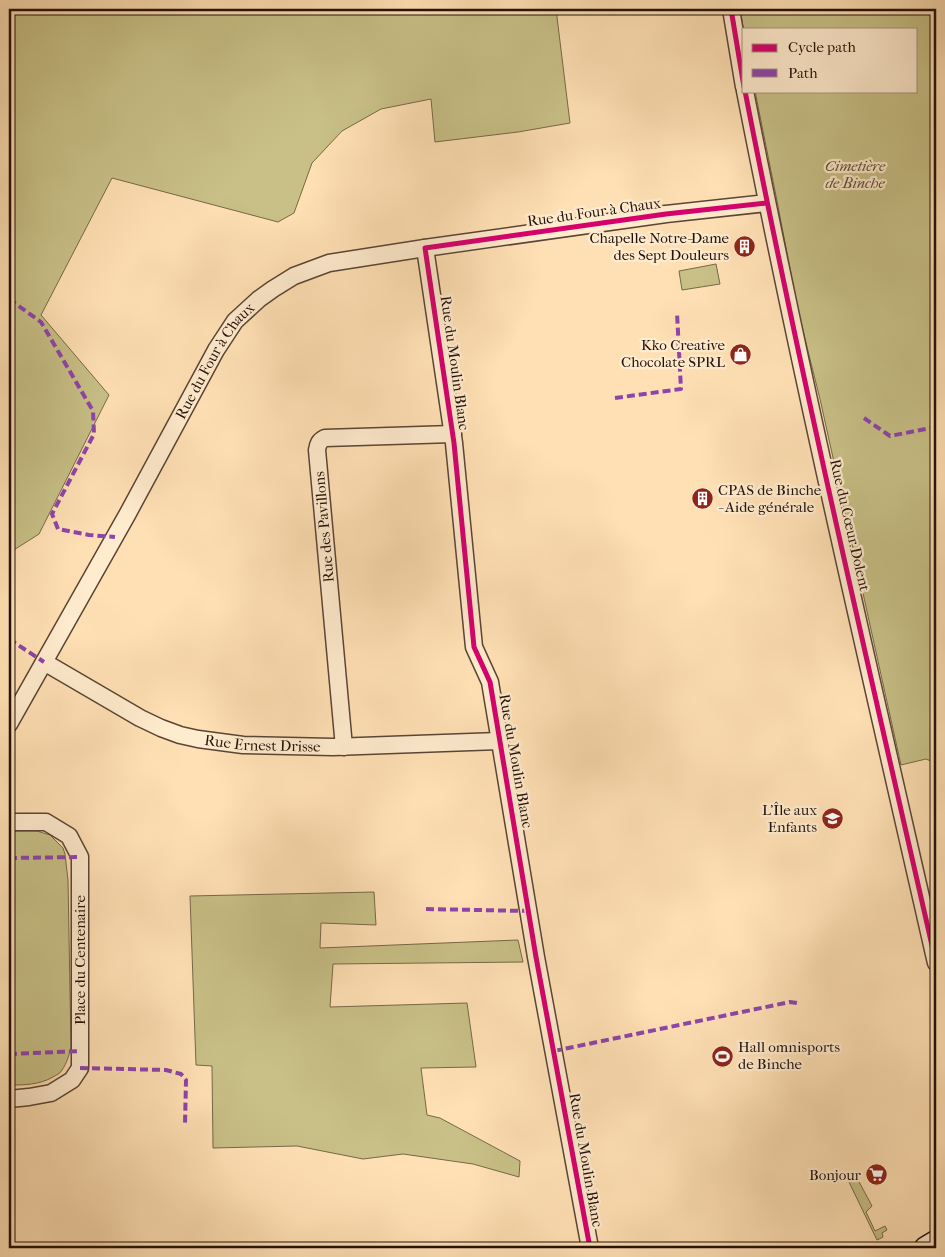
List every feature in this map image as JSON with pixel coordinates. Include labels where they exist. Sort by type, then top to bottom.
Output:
[{"type":"main road","points":[[926,1248],[936,1242]]},
{"type":"street","points":[[731,9],[742,75]]},
{"type":"street","name":"Rue du Cœur Dolent","points":[[745,92],[767,203],[936,963]]},
{"type":"street","name":"Rue du Four à Chaux","points":[[9,724],[127,515],[216,350],[235,321],[259,298],[272,289],[294,276],[329,263],[656,215],[767,203]]},
{"type":"street","name":"Rue du Moulin Blanc","points":[[425,248],[453,434],[474,647],[490,682],[536,957],[590,1248]]},
{"type":"street","name":"Rue des Pavillons","points":[[344,747],[317,450],[318,444],[325,438],[453,434]]},
{"type":"street","name":"Rue Ernest Drisse","points":[[44,662],[140,718],[180,735],[198,739],[243,745],[344,747],[500,741]]},
{"type":"street","name":"Place du Centenaire","points":[[9,822],[46,822],[69,836],[80,857],[80,1068],[72,1080],[51,1093],[9,1099]]},
{"type":"green space","points":[[9,9],[556,9],[570,123],[518,132],[435,142],[431,99],[381,109],[342,131],[312,163],[294,213],[278,222],[112,178],[41,315],[109,395],[39,534],[9,553]]},
{"type":"green space","name":"Cimetière de Binche","points":[[740,9],[936,9],[936,763],[926,759],[901,765],[820,399],[799,315],[755,92],[918,92],[918,28],[743,28]]},
{"type":"green space","points":[[716,264],[720,284],[682,290],[679,271]]},
{"type":"green space","points":[[9,831],[37,831],[50,835],[63,848],[68,880],[71,1047],[67,1062],[59,1073],[48,1080],[26,1085],[9,1085]]},
{"type":"green space","points":[[374,892],[376,925],[321,923],[320,948],[518,940],[523,962],[333,964],[330,1007],[467,1003],[476,1067],[421,1068],[427,1115],[440,1118],[520,1161],[519,1177],[473,1164],[403,1154],[363,1159],[297,1146],[213,1148],[212,1066],[196,1065],[190,896]]},
{"type":"green space","points":[[856,1176],[872,1206],[866,1212],[875,1231],[885,1226],[887,1230],[882,1233],[883,1237],[877,1240],[848,1180]]},
{"type":"marked path","points":[[9,299],[41,322],[93,411],[94,434],[52,514],[58,529],[89,535],[115,537]]},
{"type":"marked path","points":[[615,398],[681,389],[677,313]]},
{"type":"marked path","points":[[864,418],[890,436],[936,427]]},
{"type":"marked path","points":[[9,639],[44,662]]},
{"type":"marked path","points":[[9,858],[80,857]]},
{"type":"marked path","points":[[426,909],[529,911]]},
{"type":"marked path","points":[[554,1051],[790,1002],[797,1003]]},
{"type":"marked path","points":[[9,1054],[80,1051]]},
{"type":"marked path","points":[[80,1068],[166,1070],[181,1074],[186,1080],[185,1125]]},
{"type":"cycle path","points":[[731,9],[742,75]]},
{"type":"cycle path","points":[[745,92],[813,419],[936,963]]},
{"type":"cycle path","points":[[590,1248],[536,957],[490,682],[474,647],[454,443],[425,248],[666,214],[767,203]]},
{"type":"place","name":"Chapelle Notre-Dame des Sept Douleurs","points":[[745,247]]},
{"type":"place","name":"Kko Creative Chocolate SPRL","points":[[741,354]]},
{"type":"place","name":"CPAS de Binche - Aide générale","points":[[702,499]]},
{"type":"place","name":"L'Île aux Enfants","points":[[833,819]]},
{"type":"place","name":"Hall omnisports de Binche","points":[[722,1056]]},
{"type":"place","name":"Bonjour","points":[[877,1175]]}]
